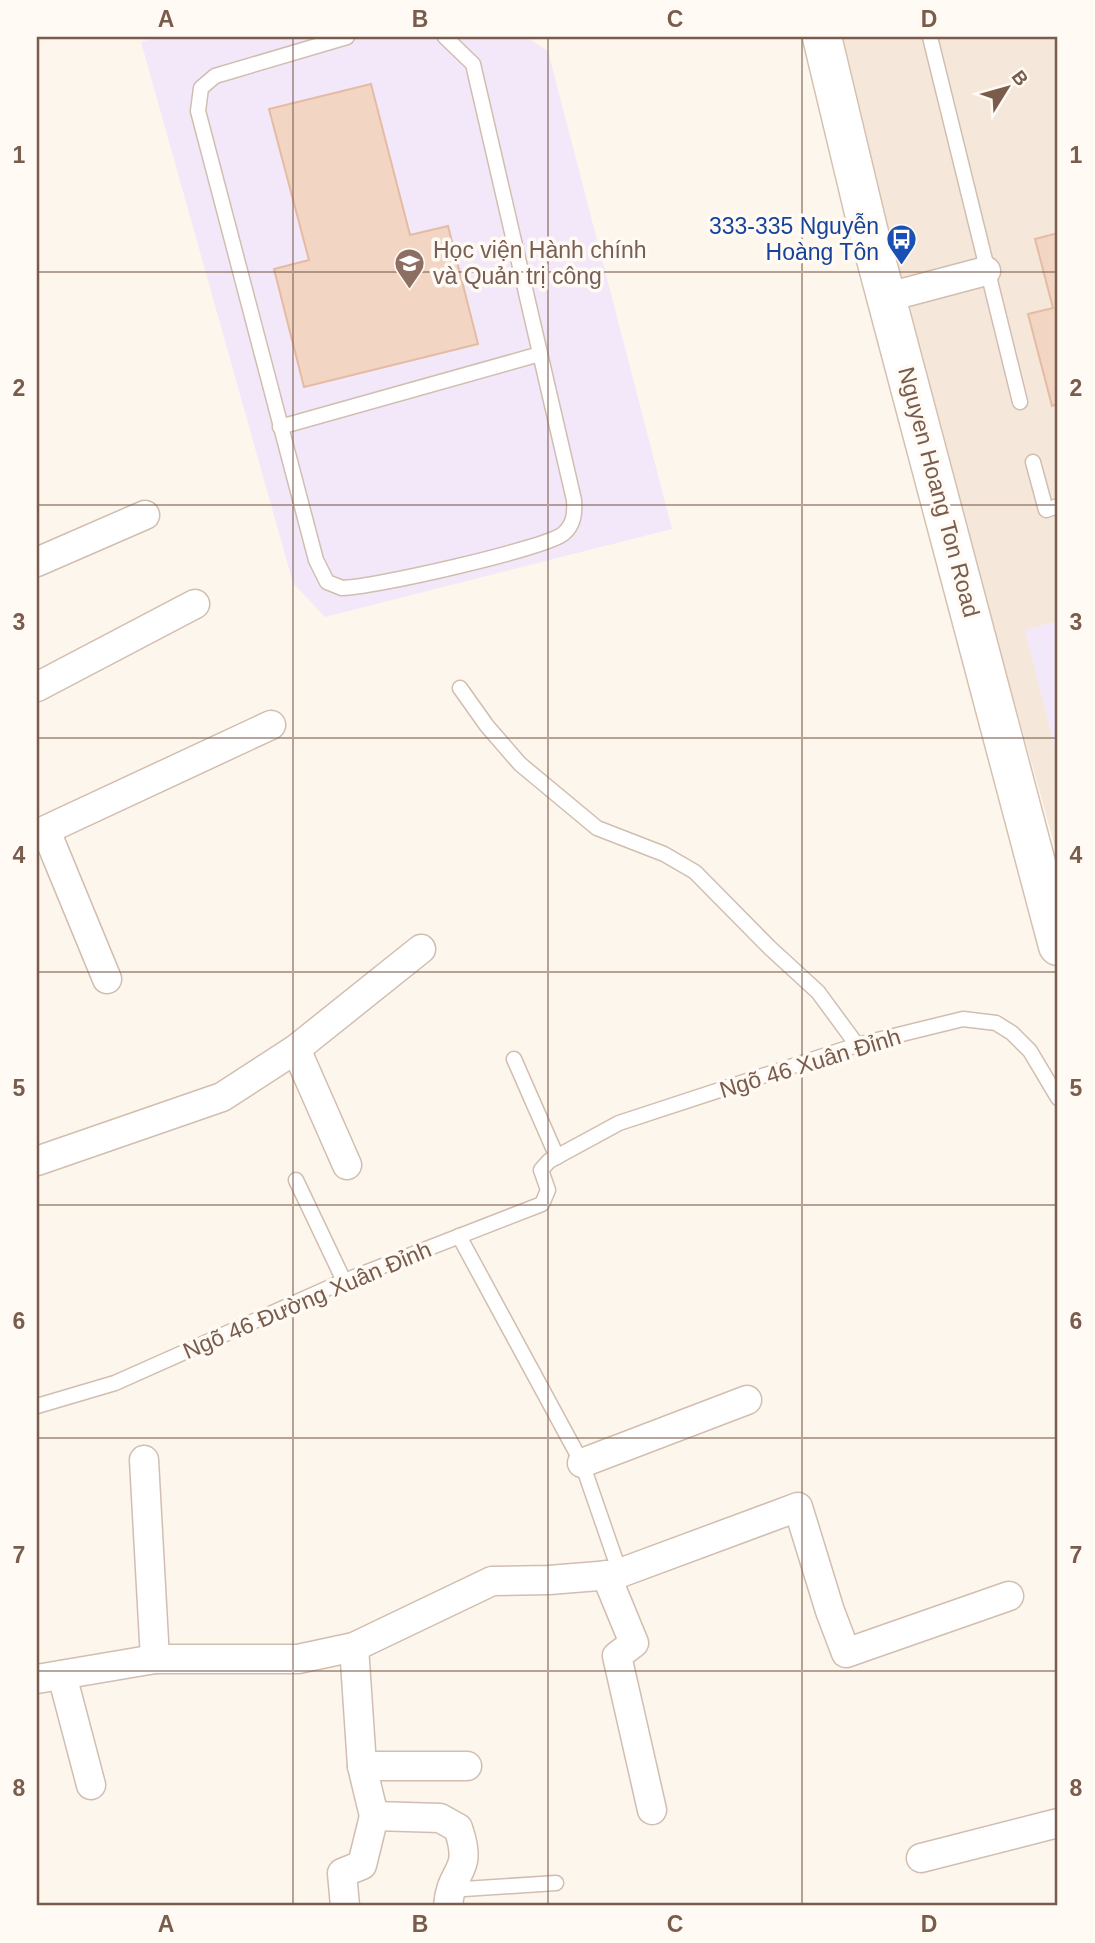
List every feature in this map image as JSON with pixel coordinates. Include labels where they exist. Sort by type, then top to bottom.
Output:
[{"type":"main road","name":"Nguyen Hoang Ton Road","points":[[822,37],[1058,946]]},
{"type":"street","points":[[888,298],[986,271]]},
{"type":"street","points":[[37,562],[145,515]]},
{"type":"street","points":[[37,687],[195,604]]},
{"type":"street","points":[[107,979],[41,832],[271,726]]},
{"type":"street","points":[[37,1161],[222,1097],[296,1049],[421,949]]},
{"type":"street","points":[[296,1049],[347,1164]]},
{"type":"street","points":[[582,1463],[747,1400]]},
{"type":"street","points":[[145,1460],[155,1659]]},
{"type":"street","points":[[91,1785],[49,1677],[155,1659],[298,1659],[354,1647],[492,1581],[612,1574],[798,1507],[846,1653],[1009,1596]]},
{"type":"street","points":[[612,1574],[634,1643],[617,1656],[652,1810]]},
{"type":"street","points":[[345,1906],[342,1873],[362,1866],[374,1816],[362,1766],[354,1647]]},
{"type":"street","points":[[362,1766],[467,1766]]},
{"type":"street","points":[[374,1816],[440,1818],[458,1828],[467,1853],[449,1898]]},
{"type":"street","points":[[921,1858],[1058,1823]]},
{"type":"lane","points":[[347,37],[215,76],[201,88],[198,111],[316,560],[327,582],[342,588],[355,588],[532,547],[563,534],[575,517],[574,500],[473,64],[445,37]]},
{"type":"lane","points":[[930,37],[1020,402]]},
{"type":"lane","points":[[280,427],[540,354]]},
{"type":"lane","points":[[1033,462],[1046,510],[1058,506]]},
{"type":"lane","points":[[460,688],[487,726],[520,764],[597,828],[664,854],[695,872],[818,992],[857,1045]]},
{"type":"lane","name":"Ngõ 46 Xuân Đỉnh","points":[[541,1170],[557,1157],[619,1124],[857,1045],[963,1019],[996,1023],[1031,1051],[1058,1098]]},
{"type":"lane","points":[[514,1059],[557,1157]]},
{"type":"lane","name":"Ngõ 46 Đường Xuân Đỉnh","points":[[37,1406],[115,1383],[344,1281],[542,1204],[548,1190],[541,1170]]},
{"type":"lane","points":[[296,1180],[344,1281]]},
{"type":"lane","points":[[459,1236],[582,1463],[612,1574]]},
{"type":"lane","points":[[449,1898],[556,1883]]},
{"type":"shaded area","name":"Học viện Hành chính và Quản trị công","points":[[159,37],[526,37],[548,51],[672,529],[325,617],[293,583],[141,42]]},
{"type":"shaded area","points":[[828,37],[1058,37],[1058,857]]},
{"type":"shaded area","points":[[1058,621],[1058,761],[1025,630]]},
{"type":"building","points":[[371,84],[410,235],[448,226],[478,344],[304,387],[274,269],[309,260],[269,109]]},
{"type":"building","points":[[1058,233],[1058,404],[1052,406],[1028,314],[1053,308],[1035,239]]},
{"type":"place","name":"333-335 Nguyễn Hoàng Tôn","points":[[902,266]]},
{"type":"place","name":"Học viện Hành chính và Quản trị công","points":[[410,290]]}]
